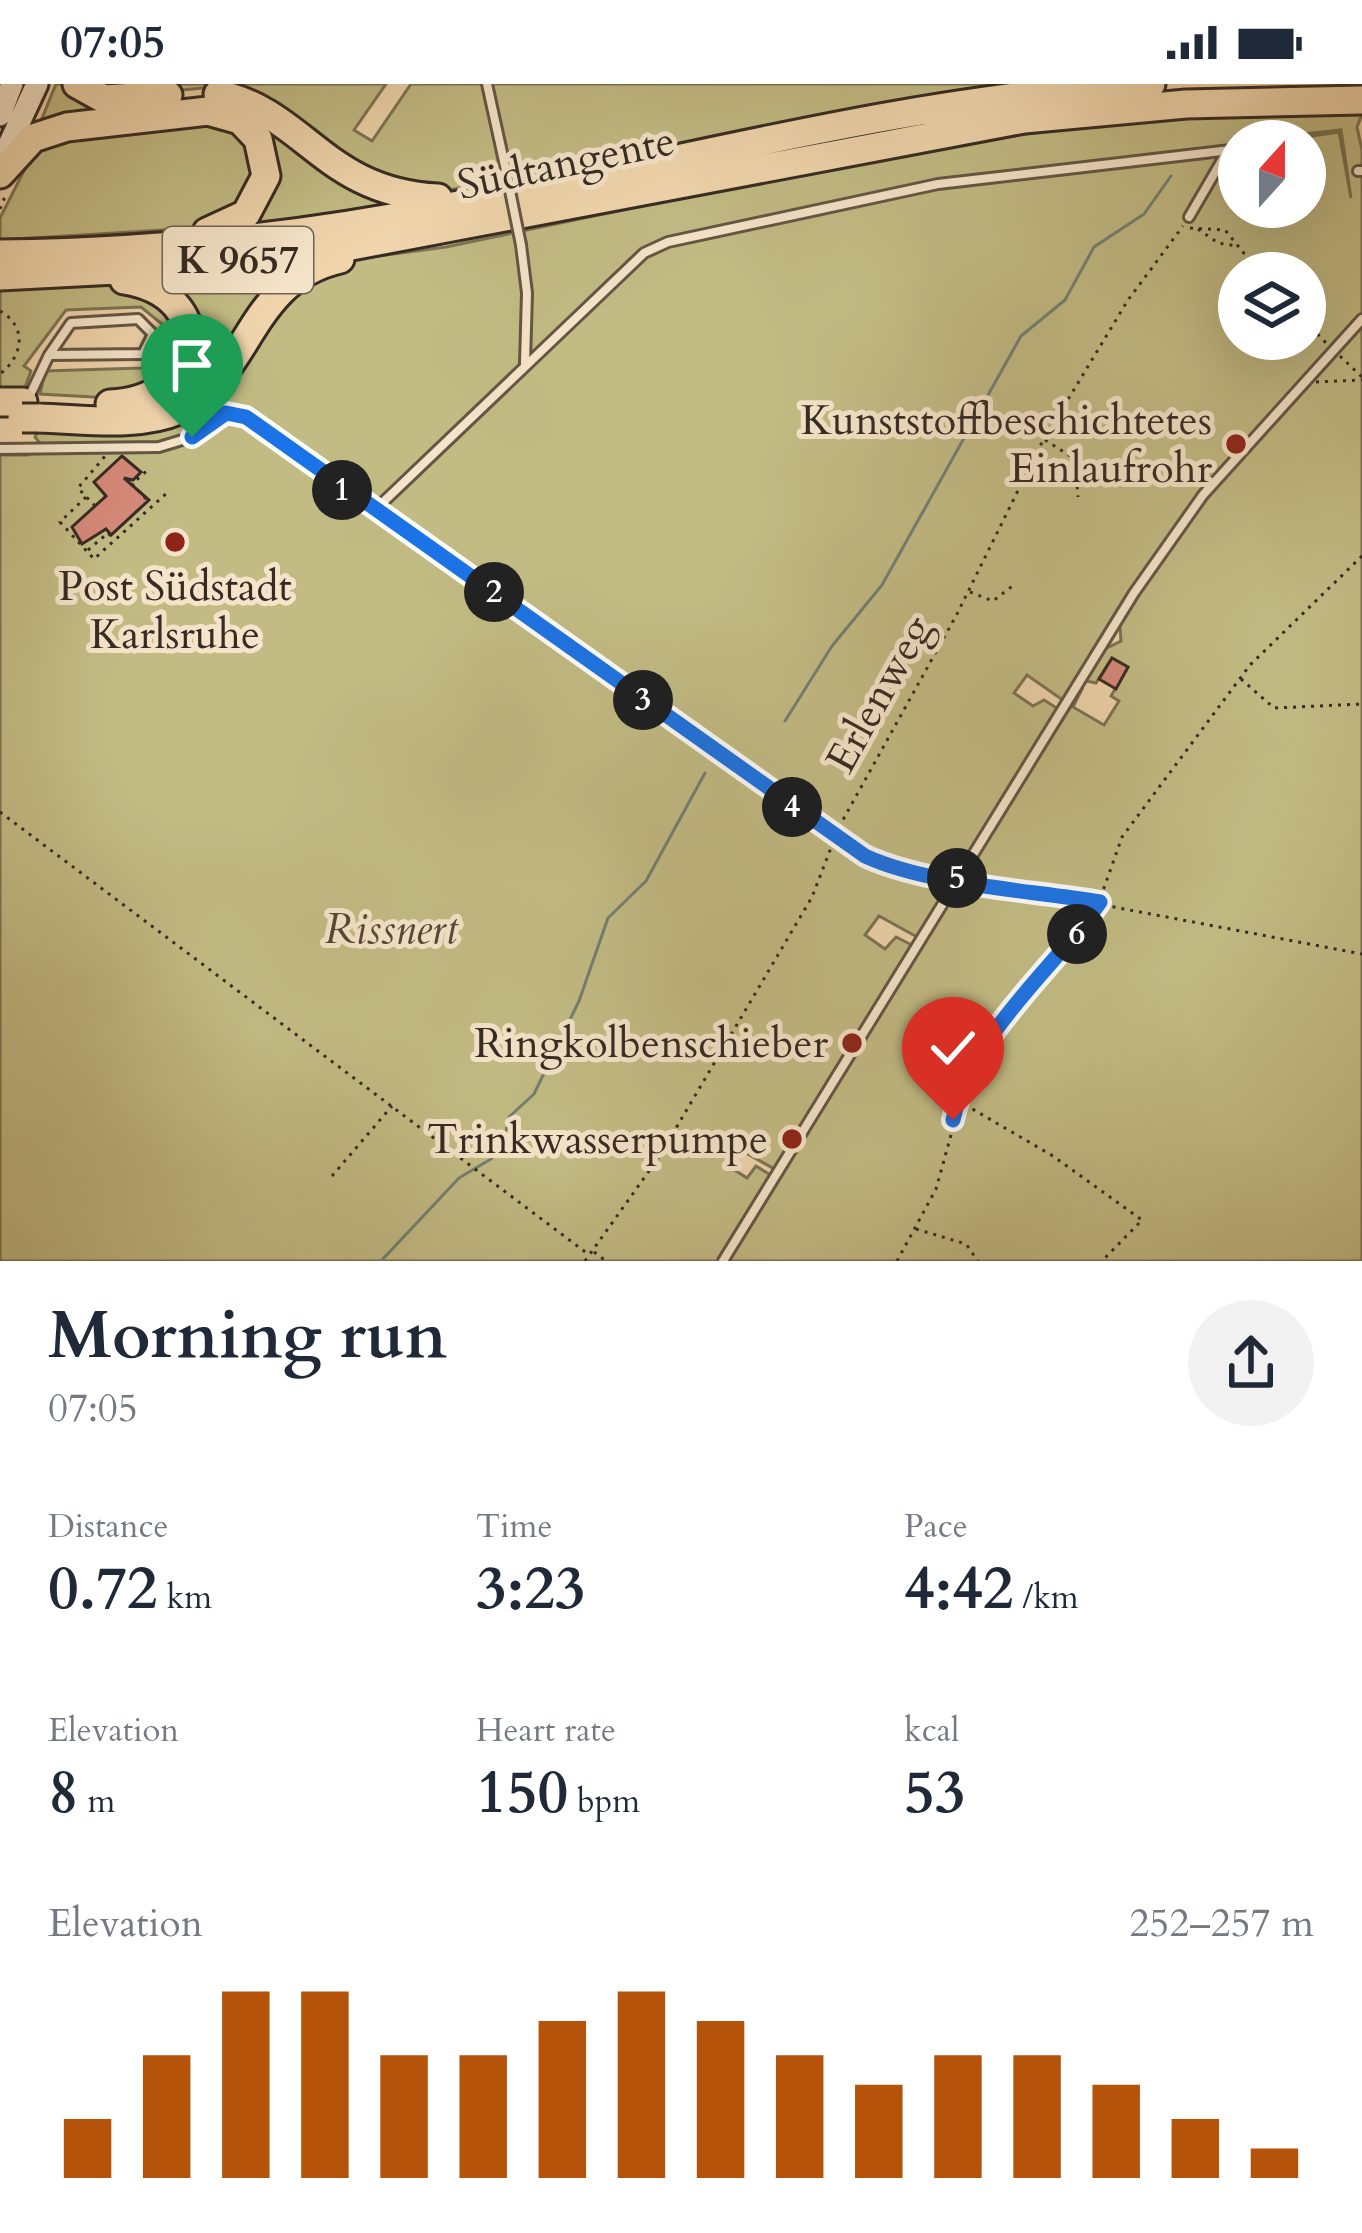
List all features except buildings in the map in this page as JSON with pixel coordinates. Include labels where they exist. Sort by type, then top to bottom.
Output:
[{"type":"highway","points":[[76,84],[104,99],[195,92],[228,96],[267,114],[357,181],[406,196],[478,201]]},
{"type":"highway","name":"Südtangente","points":[[0,254],[175,245],[343,225],[914,114],[1151,84]]},
{"type":"highway","name":"Südtangente","points":[[0,276],[84,274],[392,240],[856,146],[1024,118],[1186,104],[1353,103]]},
{"type":"highway","points":[[0,174],[33,137],[46,132],[193,111],[230,115],[248,127],[263,151],[266,176],[260,195],[239,219],[175,245]]},
{"type":"highway","points":[[24,408],[146,418],[179,410],[213,383],[274,294],[309,270],[392,240]]},
{"type":"highway","points":[[24,408],[145,400],[169,387],[184,366],[188,332],[167,295],[142,283],[84,274]]},
{"type":"main road","points":[[0,115],[12,84]]},
{"type":"main road","points":[[0,164],[38,84]]},
{"type":"lane","points":[[487,84],[521,245],[527,292],[525,364]]},
{"type":"lane","points":[[0,449],[171,444],[235,412],[377,508],[644,253],[668,242],[938,184],[1218,151]]},
{"type":"lane","points":[[1190,217],[1218,174]]},
{"type":"lane","points":[[29,449],[24,408],[49,355],[67,327],[78,321],[138,319],[153,334],[143,354],[49,355]]},
{"type":"lane","points":[[723,1261],[1175,533],[1362,319]]},
{"type":"path","name":"Erlenweg","points":[[585,1261],[659,1157],[812,898],[836,838],[1043,440],[1128,300],[1190,217]]},
{"type":"path","points":[[1182,228],[1225,230],[1242,252]]},
{"type":"path","points":[[1197,228],[1218,243],[1237,246]]},
{"type":"path","points":[[0,311],[16,323],[20,337],[7,370],[0,374]]},
{"type":"path","points":[[7,370],[24,408]]},
{"type":"path","points":[[1302,383],[1362,380]]},
{"type":"path","points":[[1043,440],[1075,459],[1078,497]]},
{"type":"path","points":[[95,506],[78,488],[99,473],[107,449]]},
{"type":"path","points":[[146,499],[132,484],[149,468]]},
{"type":"path","points":[[86,497],[60,522],[94,560],[169,490]]},
{"type":"path","points":[[377,508],[836,838],[887,866],[927,878],[959,878],[1100,902],[1362,954]]},
{"type":"path","points":[[86,551],[108,533],[116,536]]},
{"type":"path","points":[[896,1261],[935,1189],[957,1100],[1013,1004],[1065,952],[1100,902],[1122,837],[1240,678],[1362,556]]},
{"type":"path","points":[[968,591],[993,601],[1015,584]]},
{"type":"path","points":[[1240,678],[1274,708],[1362,704]]},
{"type":"path","points":[[0,812],[606,1261]]},
{"type":"path","points":[[957,1100],[1053,1156],[1142,1220],[1102,1261]]},
{"type":"path","points":[[332,1176],[393,1104]]},
{"type":"path","points":[[914,1229],[966,1244],[978,1261]]},
{"type":"green space","points":[[56,84],[69,84],[118,106],[213,98],[400,205],[246,226],[261,207],[244,116],[38,128]]},
{"type":"green space","points":[[84,84],[386,84],[354,130],[372,141],[411,84],[1030,84],[433,193],[406,190],[214,87],[128,95]]},
{"type":"green space","name":"Rissnert","points":[[1362,114],[1357,127],[1362,150],[1362,1261],[726,1261],[937,919],[961,883],[971,877],[965,875],[1083,687],[1073,707],[1104,725],[1119,701],[1111,696],[1128,667],[1112,658],[1096,683],[1086,681],[1105,649],[1121,641],[1120,625],[1126,613],[1191,517],[1337,342],[1326,354],[1326,252],[1218,252],[1218,360],[1321,360],[1192,504],[1064,701],[1027,675],[1014,693],[1033,706],[1044,700],[1058,709],[964,865],[946,872],[939,882],[954,881],[919,938],[879,916],[865,935],[885,949],[896,937],[914,946],[776,1170],[739,1149],[727,1165],[747,1178],[756,1166],[772,1176],[720,1261],[0,1261],[0,455],[28,455],[43,447],[35,437],[39,428],[165,422],[268,312],[349,260],[446,247],[919,148],[1144,119]]},
{"type":"green space","points":[[195,115],[245,134],[255,192],[211,227],[0,240],[0,218],[39,141]]},
{"type":"green space","points":[[296,266],[220,364],[164,411],[109,410],[193,357],[158,280]]},
{"type":"green space","points":[[136,287],[180,319],[172,375],[111,398],[40,394],[45,371],[141,368],[162,353],[162,324],[141,307],[66,310],[24,366],[31,371],[23,393],[0,396],[0,289]]},
{"type":"waterway","points":[[785,721],[832,646],[882,585],[1021,336],[1065,300],[1094,247],[1144,214],[1171,176]]},
{"type":"waterway","points":[[381,1261],[459,1178],[491,1159],[504,1141],[509,1117],[534,1094],[579,1001],[608,918],[646,881],[705,773]]},
{"type":"place","name":"Kunststoffbeschichtetes Einlaufrohr","points":[[1236,444]]},
{"type":"place","name":"Post Südstadt Karlsruhe","points":[[175,542]]},
{"type":"place","name":"Ringkolbenschieber","points":[[852,1043]]},
{"type":"place","name":"Trinkwasserpumpe","points":[[792,1139]]},
{"type":"route","points":[[192,437],[226,413],[246,417],[345,492],[391,517],[865,856],[927,878],[959,878],[1100,902],[1065,952],[1013,1004],[966,1081],[953,1120]]}]
